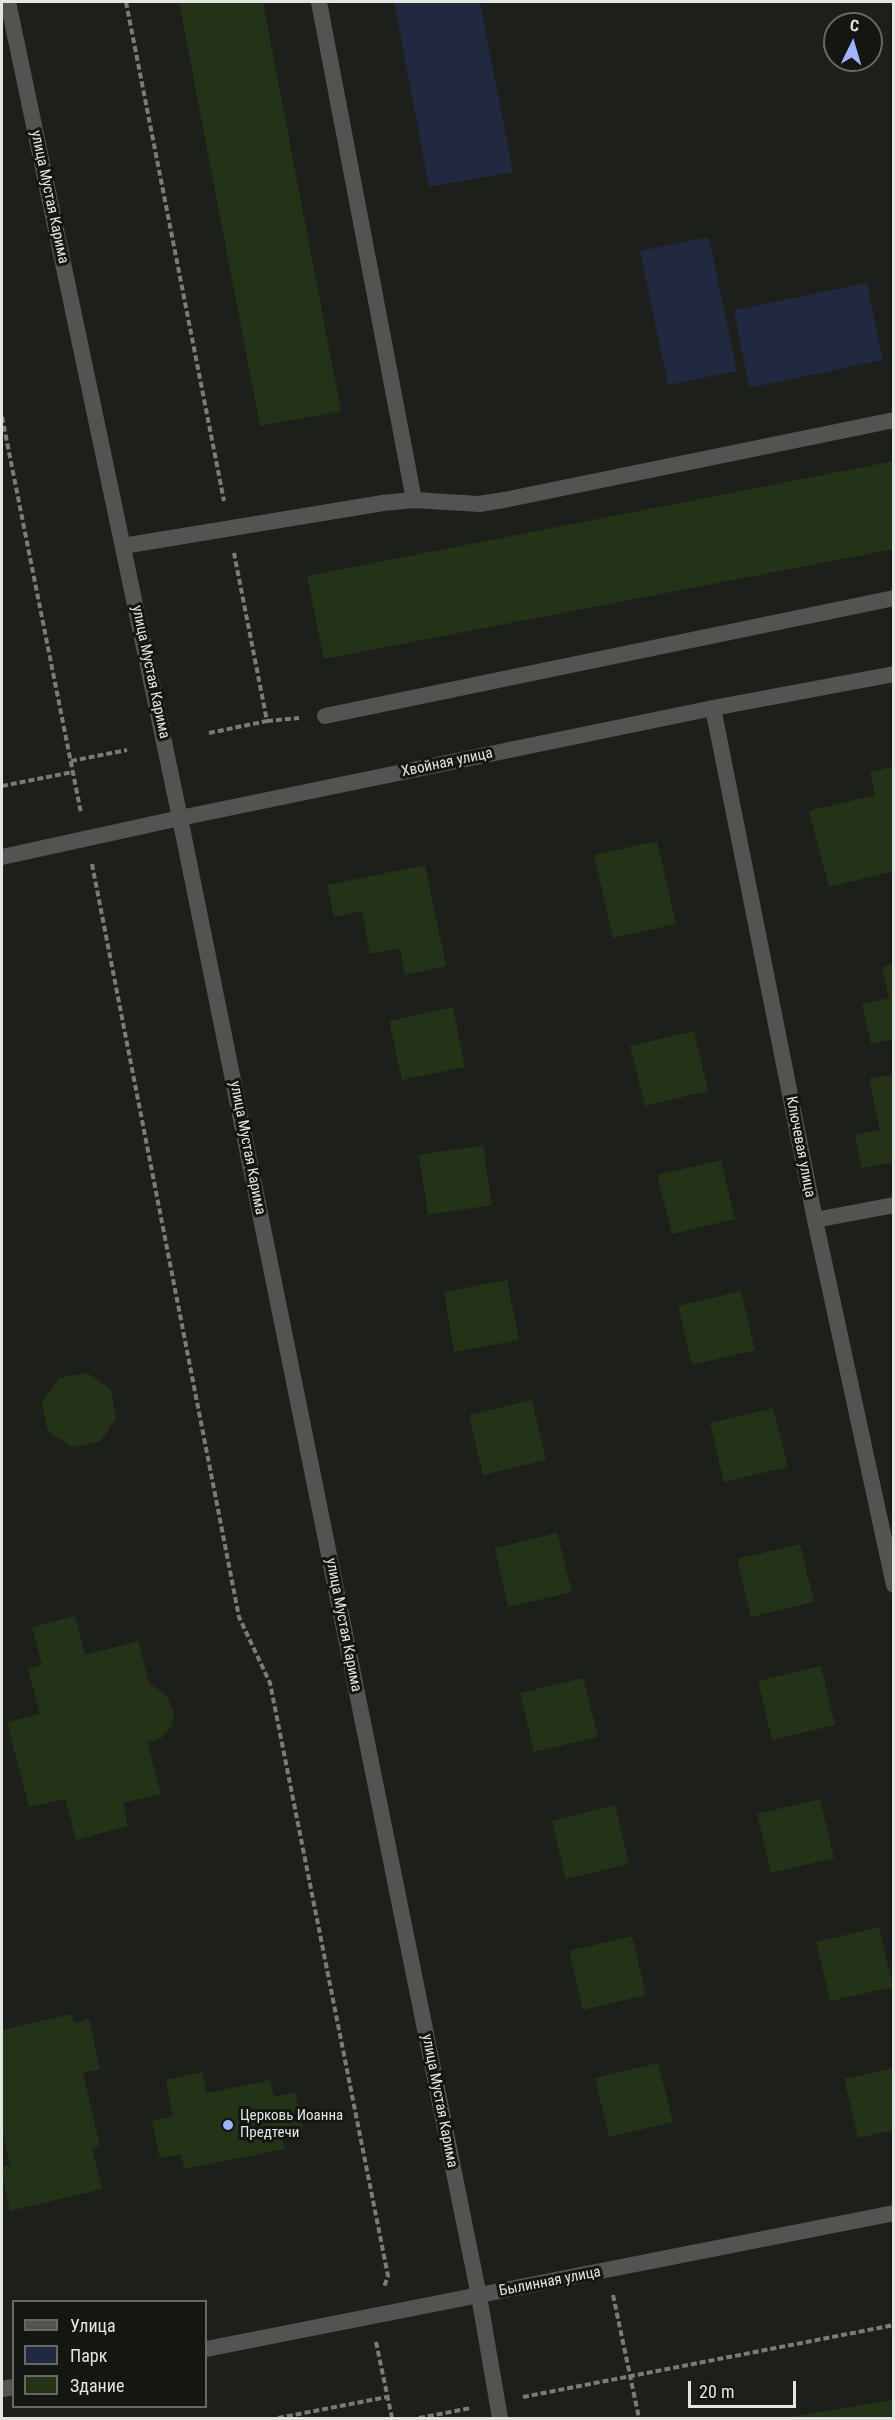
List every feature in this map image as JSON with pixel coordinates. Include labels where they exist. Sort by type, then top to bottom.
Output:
[{"type":"street","name":"улица Мустая Карима","points":[[8,2],[180,818],[479,2296],[499,2410]]},
{"type":"street","points":[[319,2],[414,500]]},
{"type":"street","points":[[123,546],[383,502],[414,500],[478,504],[504,500],[894,420]]},
{"type":"street","points":[[325,716],[894,598]]},
{"type":"street","name":"Хвойная улица","points":[[2,857],[713,708],[894,674]]},
{"type":"street","name":"Ключевая улица","points":[[713,708],[814,1220],[894,1585]]},
{"type":"street","points":[[814,1220],[894,1205]]},
{"type":"street","name":"Былинная улица","points":[[207,2349],[894,2213]]},
{"type":"path","points":[[126,2],[267,722],[209,733]]},
{"type":"path","points":[[2,417],[239,1617],[270,1683],[388,2276],[370,2317],[392,2418]]},
{"type":"path","points":[[71,761],[127,750]]},
{"type":"path","points":[[2,786],[73,772]]},
{"type":"path","points":[[608,2271],[632,2376],[639,2418]]},
{"type":"path","points":[[419,2418],[499,2410],[632,2376],[894,2325]]},
{"type":"path","points":[[278,2418],[387,2397]]},
{"type":"green space","points":[[394,2],[480,2],[513,172],[429,187]]},
{"type":"green space","points":[[709,237],[737,371],[668,385],[640,251]]},
{"type":"green space","points":[[867,283],[883,360],[749,388],[734,310]]},
{"type":"building","points":[[179,2],[263,2],[341,411],[260,426]]},
{"type":"building","points":[[894,461],[894,549],[324,659],[307,576]]},
{"type":"building","points":[[892,767],[894,871],[829,887],[809,811],[875,795],[870,772]]},
{"type":"building","points":[[657,841],[676,924],[613,938],[594,855]]},
{"type":"building","points":[[425,865],[446,966],[405,975],[400,948],[370,954],[362,911],[334,917],[327,885]]},
{"type":"building","points":[[894,964],[894,1039],[871,1044],[862,1004],[889,998],[882,967]]},
{"type":"building","points":[[453,1007],[465,1067],[402,1080],[389,1021]]},
{"type":"building","points":[[694,1031],[708,1091],[645,1106],[630,1046]]},
{"type":"building","points":[[894,1074],[894,1162],[862,1168],[855,1135],[880,1130],[869,1079]]},
{"type":"building","points":[[483,1145],[492,1205],[428,1215],[419,1155]]},
{"type":"building","points":[[721,1160],[735,1219],[672,1234],[657,1175]]},
{"type":"building","points":[[507,1280],[519,1340],[454,1352],[444,1292]]},
{"type":"building","points":[[741,1291],[755,1350],[692,1365],[678,1306]]},
{"type":"building","points":[[87,1373],[111,1389],[116,1418],[100,1442],[71,1447],[47,1430],[42,1402],[59,1378]]},
{"type":"building","points":[[532,1400],[546,1460],[483,1475],[469,1415]]},
{"type":"building","points":[[773,1408],[788,1467],[724,1482],[710,1423]]},
{"type":"building","points":[[557,1533],[572,1592],[508,1607],[495,1548]]},
{"type":"building","points":[[800,1544],[814,1602],[751,1617],[737,1559]]},
{"type":"building","points":[[75,1616],[85,1655],[138,1641],[149,1682],[167,1696],[174,1714],[171,1727],[161,1738],[147,1742],[161,1794],[123,1803],[128,1826],[76,1840],[65,1799],[29,1807],[7,1722],[40,1714],[28,1669],[42,1665],[32,1627]]},
{"type":"building","points":[[821,1666],[835,1725],[772,1740],[758,1681]]},
{"type":"building","points":[[583,1678],[598,1737],[534,1752],[520,1693]]},
{"type":"building","points":[[820,1799],[834,1858],[771,1873],[757,1814]]},
{"type":"building","points":[[615,1805],[629,1864],[566,1879],[552,1821]]},
{"type":"building","points":[[879,1927],[893,1987],[830,2001],[816,1942]]},
{"type":"building","points":[[632,1936],[646,1995],[583,2010],[569,1951]]},
{"type":"building","points":[[72,2014],[74,2023],[89,2019],[100,2069],[83,2073],[100,2146],[92,2148],[102,2189],[10,2211],[2,2174],[2,2167],[10,2165],[2,2127],[2,2030]]},
{"type":"building","points":[[658,2063],[673,2122],[609,2137],[595,2078]]},
{"type":"building","points":[[894,2068],[894,2130],[858,2138],[844,2079]]},
{"type":"building","name":"Церковь Иоанна Предтечи","points":[[202,2072],[207,2093],[270,2080],[274,2097],[295,2092],[303,2129],[281,2133],[285,2149],[184,2169],[181,2154],[160,2158],[152,2121],[173,2116],[166,2080]]},
{"type":"building","points":[[894,2400],[894,2418],[788,2418],[788,2417]]},
{"type":"place","name":"Церковь Иоанна Предтечи","points":[[228,2125]]}]
